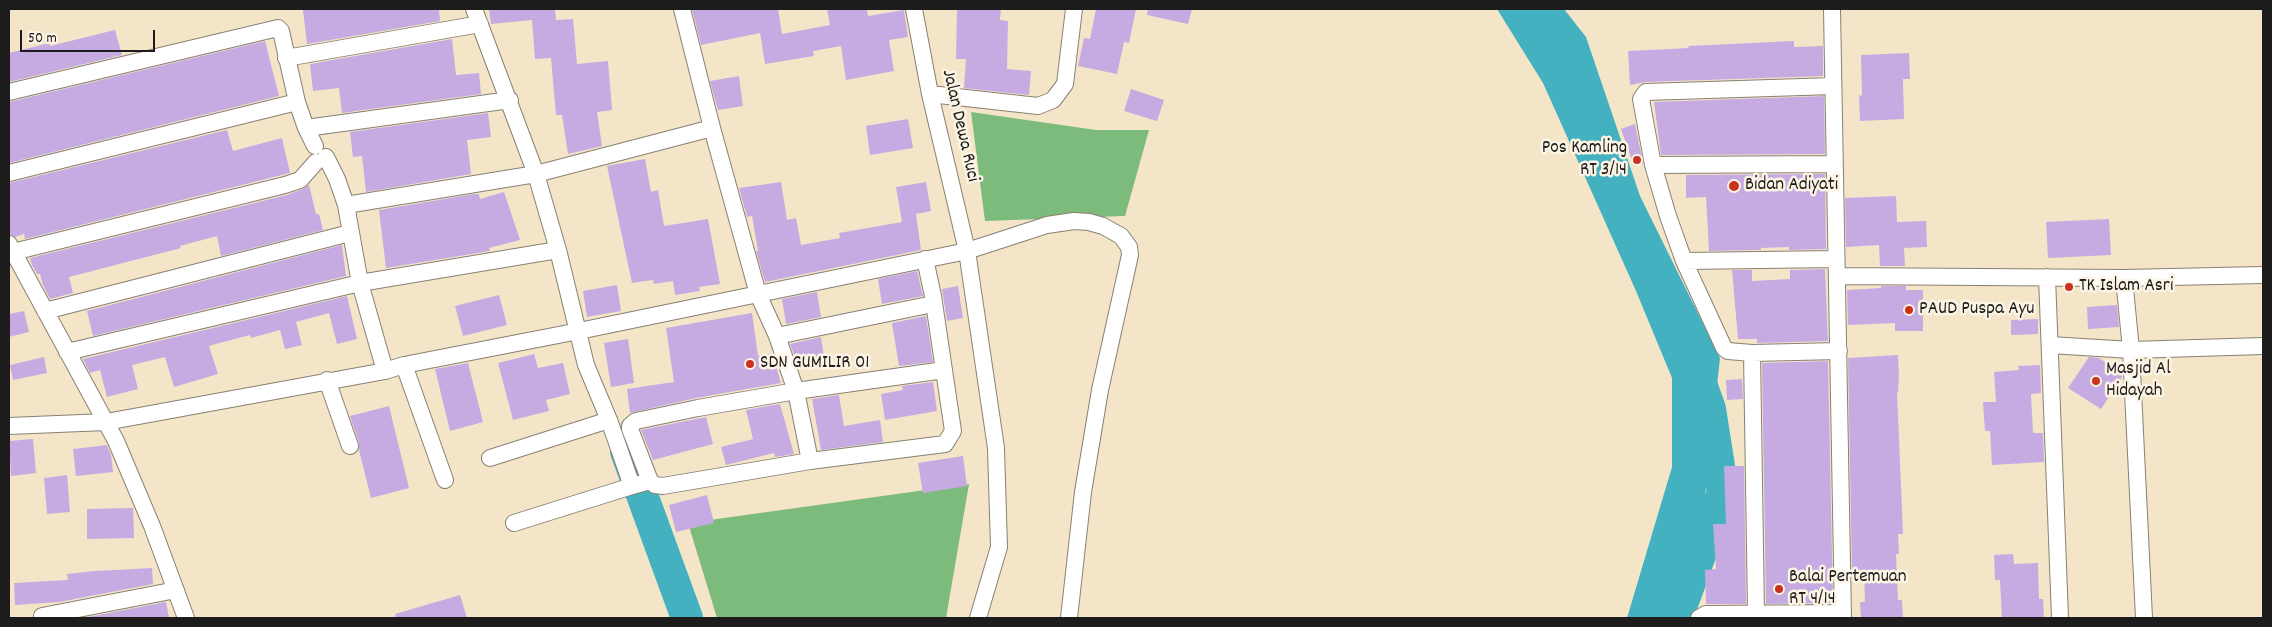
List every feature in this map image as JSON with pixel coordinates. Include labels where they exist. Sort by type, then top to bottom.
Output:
[{"type":"street","points":[[682,9],[712,128],[758,294],[777,336],[796,391],[810,460]]},
{"type":"street","name":"Jalan Dewa Ruci","points":[[914,9],[930,94],[967,250],[996,448],[998,547],[978,618]]},
{"type":"street","points":[[930,94],[1038,106],[1053,100],[1065,84],[1074,9]]},
{"type":"street","points":[[1699,618],[1706,614],[1756,612],[1843,616],[1832,9]]},
{"type":"street","points":[[286,58],[477,16],[510,100],[536,174],[558,250],[586,365],[609,420],[640,484]]},
{"type":"street","points":[[9,92],[275,28],[281,31],[297,102],[306,128],[319,155],[337,179],[346,205],[360,283],[385,371]]},
{"type":"street","points":[[1833,86],[1646,92],[1641,99],[1641,104],[1653,165],[1668,216],[1684,261],[1724,348],[1728,351],[1752,353],[1838,351]]},
{"type":"street","points":[[306,128],[510,100]]},
{"type":"street","points":[[9,173],[297,102]]},
{"type":"street","points":[[346,205],[536,174],[712,128]]},
{"type":"street","points":[[186,618],[152,526],[116,441],[11,248],[285,185],[300,180],[319,155]]},
{"type":"street","points":[[1653,165],[1834,164]]},
{"type":"street","points":[[9,426],[106,422],[327,380],[385,371],[404,365],[578,331],[967,250],[1047,225],[1074,221],[1089,222],[1113,230],[1121,236],[1129,247],[1128,266],[1100,390],[1083,492],[1069,618]]},
{"type":"street","points":[[45,311],[350,233]]},
{"type":"street","points":[[67,352],[360,283],[558,250]]},
{"type":"street","points":[[514,523],[640,484],[663,486],[810,460],[945,444],[953,431],[925,259]]},
{"type":"street","points":[[1684,261],[2047,277],[2124,278],[2263,275]]},
{"type":"street","points":[[2047,277],[2060,618]]},
{"type":"street","points":[[2124,278],[2131,350],[2144,618]]},
{"type":"street","points":[[777,336],[933,304]]},
{"type":"street","points":[[2050,345],[2131,350],[2263,346]]},
{"type":"street","points":[[1752,353],[1756,612]]},
{"type":"street","points":[[404,365],[444,480]]},
{"type":"street","points":[[640,484],[630,429],[632,423],[698,408],[796,391],[944,370]]},
{"type":"street","points":[[327,380],[350,446]]},
{"type":"street","points":[[490,458],[609,420]]},
{"type":"street","points":[[42,616],[176,590]]},
{"type":"green space","points":[[971,112],[1096,130],[1149,130],[1125,216],[985,221]]},
{"type":"green space","points":[[969,484],[946,618],[717,618],[688,523]]},
{"type":"water","points":[[1497,9],[1564,9],[1586,37],[1640,196],[1720,358],[1700,543],[1679,618],[1627,618],[1672,467],[1672,378],[1636,291],[1543,83]]},
{"type":"building","points":[[439,9],[440,21],[307,44],[303,10]]},
{"type":"building","points":[[489,9],[555,9],[556,20],[573,19],[577,64],[608,61],[612,110],[597,112],[602,146],[568,154],[562,115],[556,115],[551,58],[535,59],[532,20],[491,24]]},
{"type":"building","points":[[692,9],[778,9],[782,34],[830,25],[827,9],[867,9],[868,16],[904,10],[908,37],[889,40],[894,71],[846,80],[841,46],[813,51],[814,56],[765,64],[760,33],[701,45]]},
{"type":"building","points":[[957,9],[1001,9],[1000,20],[1008,21],[1007,69],[1031,71],[1029,95],[964,88],[966,59],[956,59]]},
{"type":"building","points":[[1096,9],[1136,9],[1129,43],[1124,42],[1117,74],[1078,66],[1084,38],[1090,39]]},
{"type":"building","points":[[1148,9],[1192,9],[1188,24],[1147,15]]},
{"type":"building","points":[[115,30],[122,55],[9,82],[9,53],[49,43],[50,46]]},
{"type":"building","points":[[452,39],[456,75],[479,73],[481,94],[342,113],[339,88],[313,91],[310,64]]},
{"type":"building","points":[[265,41],[279,96],[9,163],[9,102]]},
{"type":"building","points":[[1794,41],[1794,47],[1823,46],[1823,76],[1646,82],[1630,85],[1628,51]]},
{"type":"building","points":[[1909,53],[1910,79],[1903,79],[1904,119],[1860,121],[1859,96],[1862,95],[1861,55]]},
{"type":"building","points":[[739,76],[743,106],[718,110],[710,81]]},
{"type":"building","points":[[1131,89],[1164,100],[1157,121],[1124,111]]},
{"type":"building","points":[[1824,96],[1825,154],[1661,155],[1654,102]]},
{"type":"building","points":[[488,113],[491,137],[467,140],[471,174],[366,192],[362,156],[353,157],[350,132]]},
{"type":"building","points":[[908,119],[913,148],[870,155],[866,126]]},
{"type":"building","points":[[1635,124],[1643,163],[1634,166],[1621,129]]},
{"type":"building","points":[[227,130],[233,151],[282,138],[290,173],[25,239],[24,234],[15,237],[9,234],[9,183]]},
{"type":"building","points":[[645,159],[651,192],[658,190],[664,226],[708,219],[720,284],[699,287],[700,291],[675,295],[673,281],[654,284],[653,280],[632,283],[607,166]]},
{"type":"building","points":[[1825,174],[1826,249],[1789,250],[1789,247],[1761,248],[1761,250],[1709,251],[1706,197],[1686,198],[1686,175]]},
{"type":"building","points":[[781,182],[787,220],[796,218],[801,245],[840,238],[839,233],[902,222],[896,187],[926,182],[931,211],[916,214],[921,250],[765,282],[756,251],[758,251],[752,216],[747,217],[739,188]]},
{"type":"building","points":[[309,185],[316,214],[319,214],[323,230],[221,256],[217,236],[180,246],[181,248],[69,277],[73,293],[50,299],[40,274],[37,274],[30,258],[287,195]]},
{"type":"building","points":[[504,192],[520,240],[489,248],[490,251],[386,268],[379,210],[474,194],[479,194],[480,199]]},
{"type":"building","points":[[1896,196],[1897,222],[1926,221],[1927,247],[1904,248],[1905,266],[1880,266],[1879,245],[1846,247],[1845,198]]},
{"type":"building","points":[[2109,219],[2111,255],[2048,258],[2046,222]]},
{"type":"building","points":[[342,245],[346,276],[93,336],[87,311]]},
{"type":"building","points":[[1825,269],[1828,341],[1757,343],[1757,339],[1738,339],[1732,270],[1752,270],[1752,281],[1790,279],[1790,270]]},
{"type":"building","points":[[917,271],[923,296],[882,304],[878,279]]},
{"type":"building","points":[[617,285],[621,311],[587,317],[583,291]]},
{"type":"building","points":[[958,286],[963,318],[947,321],[942,289]]},
{"type":"building","points":[[1881,286],[1906,286],[1906,290],[1923,290],[1923,331],[1895,331],[1895,323],[1848,325],[1847,290],[1881,288]]},
{"type":"building","points":[[817,292],[821,317],[786,324],[782,299]]},
{"type":"building","points":[[499,295],[507,325],[463,336],[455,306]]},
{"type":"building","points":[[347,296],[357,339],[337,344],[329,313],[296,322],[302,345],[285,349],[280,330],[251,338],[250,335],[209,346],[218,374],[174,387],[165,357],[132,365],[138,389],[107,397],[100,370],[90,373],[83,359]]},
{"type":"building","points":[[2117,305],[2119,327],[2088,329],[2087,307]]},
{"type":"building","points":[[24,311],[29,332],[9,337],[9,314]]},
{"type":"building","name":"SDN GUMILIR 01","points":[[752,313],[758,356],[772,353],[781,383],[696,398],[630,413],[627,389],[674,382],[666,328]]},
{"type":"building","points":[[926,316],[933,362],[899,366],[892,323]]},
{"type":"building","points":[[2038,319],[2038,334],[2011,335],[2011,320]]},
{"type":"building","points":[[821,337],[825,364],[799,368],[790,344]]},
{"type":"building","points":[[628,339],[634,383],[611,387],[604,343]]},
{"type":"building","points":[[534,354],[538,368],[563,363],[570,394],[546,400],[549,411],[513,420],[498,363]]},
{"type":"building","points":[[1898,355],[1899,376],[1897,392],[1903,534],[1898,534],[1899,554],[1896,554],[1898,600],[1902,600],[1903,618],[1861,618],[1860,602],[1865,602],[1864,572],[1852,572],[1848,358]]},
{"type":"building","points":[[44,357],[47,373],[13,380],[10,365]]},
{"type":"building","name":"Masjid Al Hidayah","points":[[2089,357],[2099,358],[2122,374],[2122,377],[2101,409],[2068,388]]},
{"type":"building","points":[[1828,361],[1833,603],[1766,604],[1762,363]]},
{"type":"building","points":[[468,363],[483,422],[450,431],[435,369]]},
{"type":"building","points":[[2040,365],[2041,393],[2031,394],[2033,433],[2043,433],[2044,462],[1992,465],[1990,431],[1985,431],[1983,402],[1996,402],[1994,372],[2019,370],[2018,366]]},
{"type":"building","points":[[1742,379],[1743,399],[1727,400],[1726,380]]},
{"type":"building","points":[[933,382],[937,411],[885,420],[881,394],[903,390],[902,386]]},
{"type":"building","points":[[839,395],[844,426],[880,420],[883,442],[821,450],[812,399]]},
{"type":"building","points":[[780,404],[794,454],[775,457],[774,453],[726,465],[721,447],[753,439],[746,410]]},
{"type":"building","points":[[389,406],[409,488],[371,498],[359,443],[350,416]]},
{"type":"building","points":[[706,417],[713,444],[653,460],[641,430]]},
{"type":"building","points":[[33,439],[36,473],[11,476],[9,441]]},
{"type":"building","points":[[107,445],[111,455],[113,472],[76,476],[73,449]]},
{"type":"building","points":[[963,456],[967,486],[923,493],[918,463]]},
{"type":"building","points":[[1724,466],[1744,466],[1746,604],[1706,604],[1705,570],[1716,569],[1713,524],[1726,524]]},
{"type":"building","points":[[67,475],[70,512],[47,514],[44,478]]},
{"type":"building","points":[[707,495],[714,523],[676,532],[669,505]]},
{"type":"building","points":[[133,508],[134,538],[87,539],[87,509]]},
{"type":"building","points":[[2013,554],[2014,564],[2038,563],[2039,599],[2043,599],[2044,618],[2002,618],[2000,580],[1995,580],[1994,555]]},
{"type":"building","points":[[152,568],[153,584],[59,602],[15,605],[14,583],[68,580],[67,574]]},
{"type":"building","points":[[460,595],[467,618],[396,618],[395,614]]},
{"type":"building","points":[[166,602],[169,618],[83,618]]},
{"type":"waterway","points":[[1677,618],[1723,492],[1710,409],[1701,384]]},
{"type":"waterway","points":[[626,451],[687,618]]},
{"type":"place","name":"Pos Kamling RT 3/14","points":[[1637,160]]},
{"type":"place","name":"Bidan Adiyati","points":[[1734,186]]},
{"type":"place","name":"TK Islam Asri","points":[[2069,287]]},
{"type":"place","name":"PAUD Puspa Ayu","points":[[1909,310]]},
{"type":"place","name":"SDN GUMILIR 01","points":[[750,364]]},
{"type":"place","name":"Masjid Al Hidayah","points":[[2096,381]]},
{"type":"place","name":"Balai Pertemuan RT 4/14","points":[[1779,589]]}]
